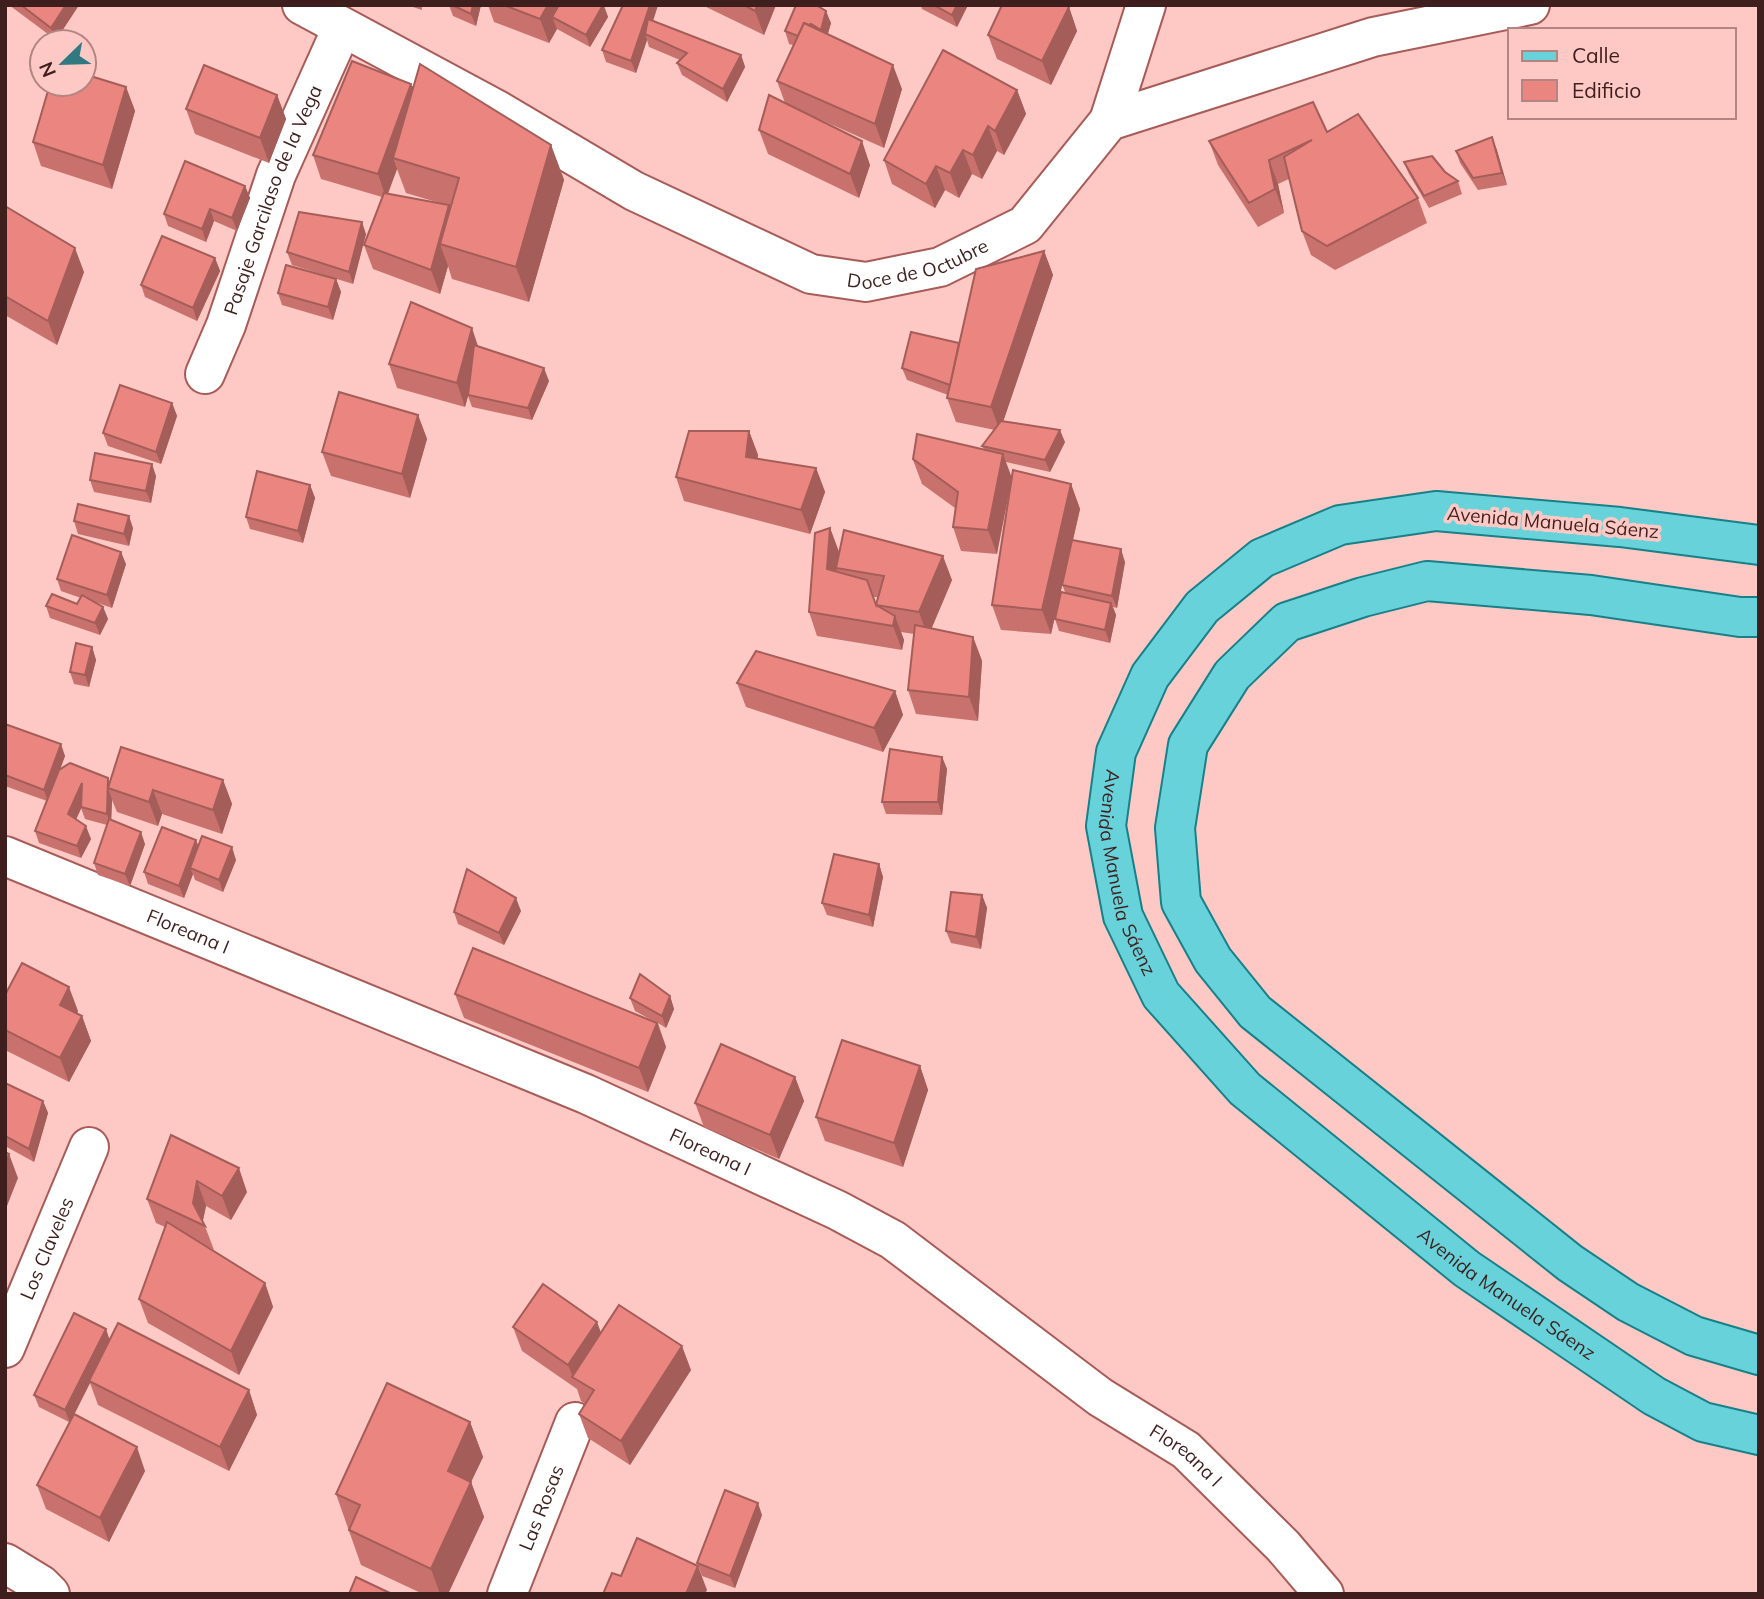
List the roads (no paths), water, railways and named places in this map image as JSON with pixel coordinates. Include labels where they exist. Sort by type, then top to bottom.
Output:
[{"type":"main road","name":"Avenida Manuela Sáenz","points":[[1759,545],[1620,527],[1436,511],[1340,525],[1262,558],[1202,607],[1150,676],[1116,752],[1106,826],[1123,916],[1161,995],[1245,1088],[1467,1269],[1654,1396],[1703,1422],[1759,1435]]},
{"type":"main road","points":[[1759,617],[1740,617],[1591,595],[1427,581],[1363,597],[1287,622],[1233,675],[1188,745],[1175,828],[1181,902],[1213,960],[1255,1012],[1570,1264],[1628,1302],[1694,1336],[1759,1355]]},
{"type":"street","name":"Doce de Octubre","points":[[302,5],[499,110],[634,191],[811,274],[866,282],[940,267],[1025,225],[1110,121]]},
{"type":"street","points":[[1110,121],[1146,5]]},
{"type":"street","points":[[1110,121],[1373,37],[1530,5]]},
{"type":"street","name":"Pasaje Garcilaso de la Vega","points":[[205,374],[226,325],[276,175],[342,28]]},
{"type":"street","name":"Floreana I","points":[[5,856],[586,1094],[837,1210],[893,1240],[1100,1397],[1186,1450],[1283,1546],[1324,1594]]},
{"type":"street","name":"Los Claveles","points":[[5,1348],[89,1147]]},
{"type":"street","name":"Las Rosas","points":[[507,1594],[575,1423]]},
{"type":"street","points":[[5,1563],[41,1585],[50,1594]]}]
